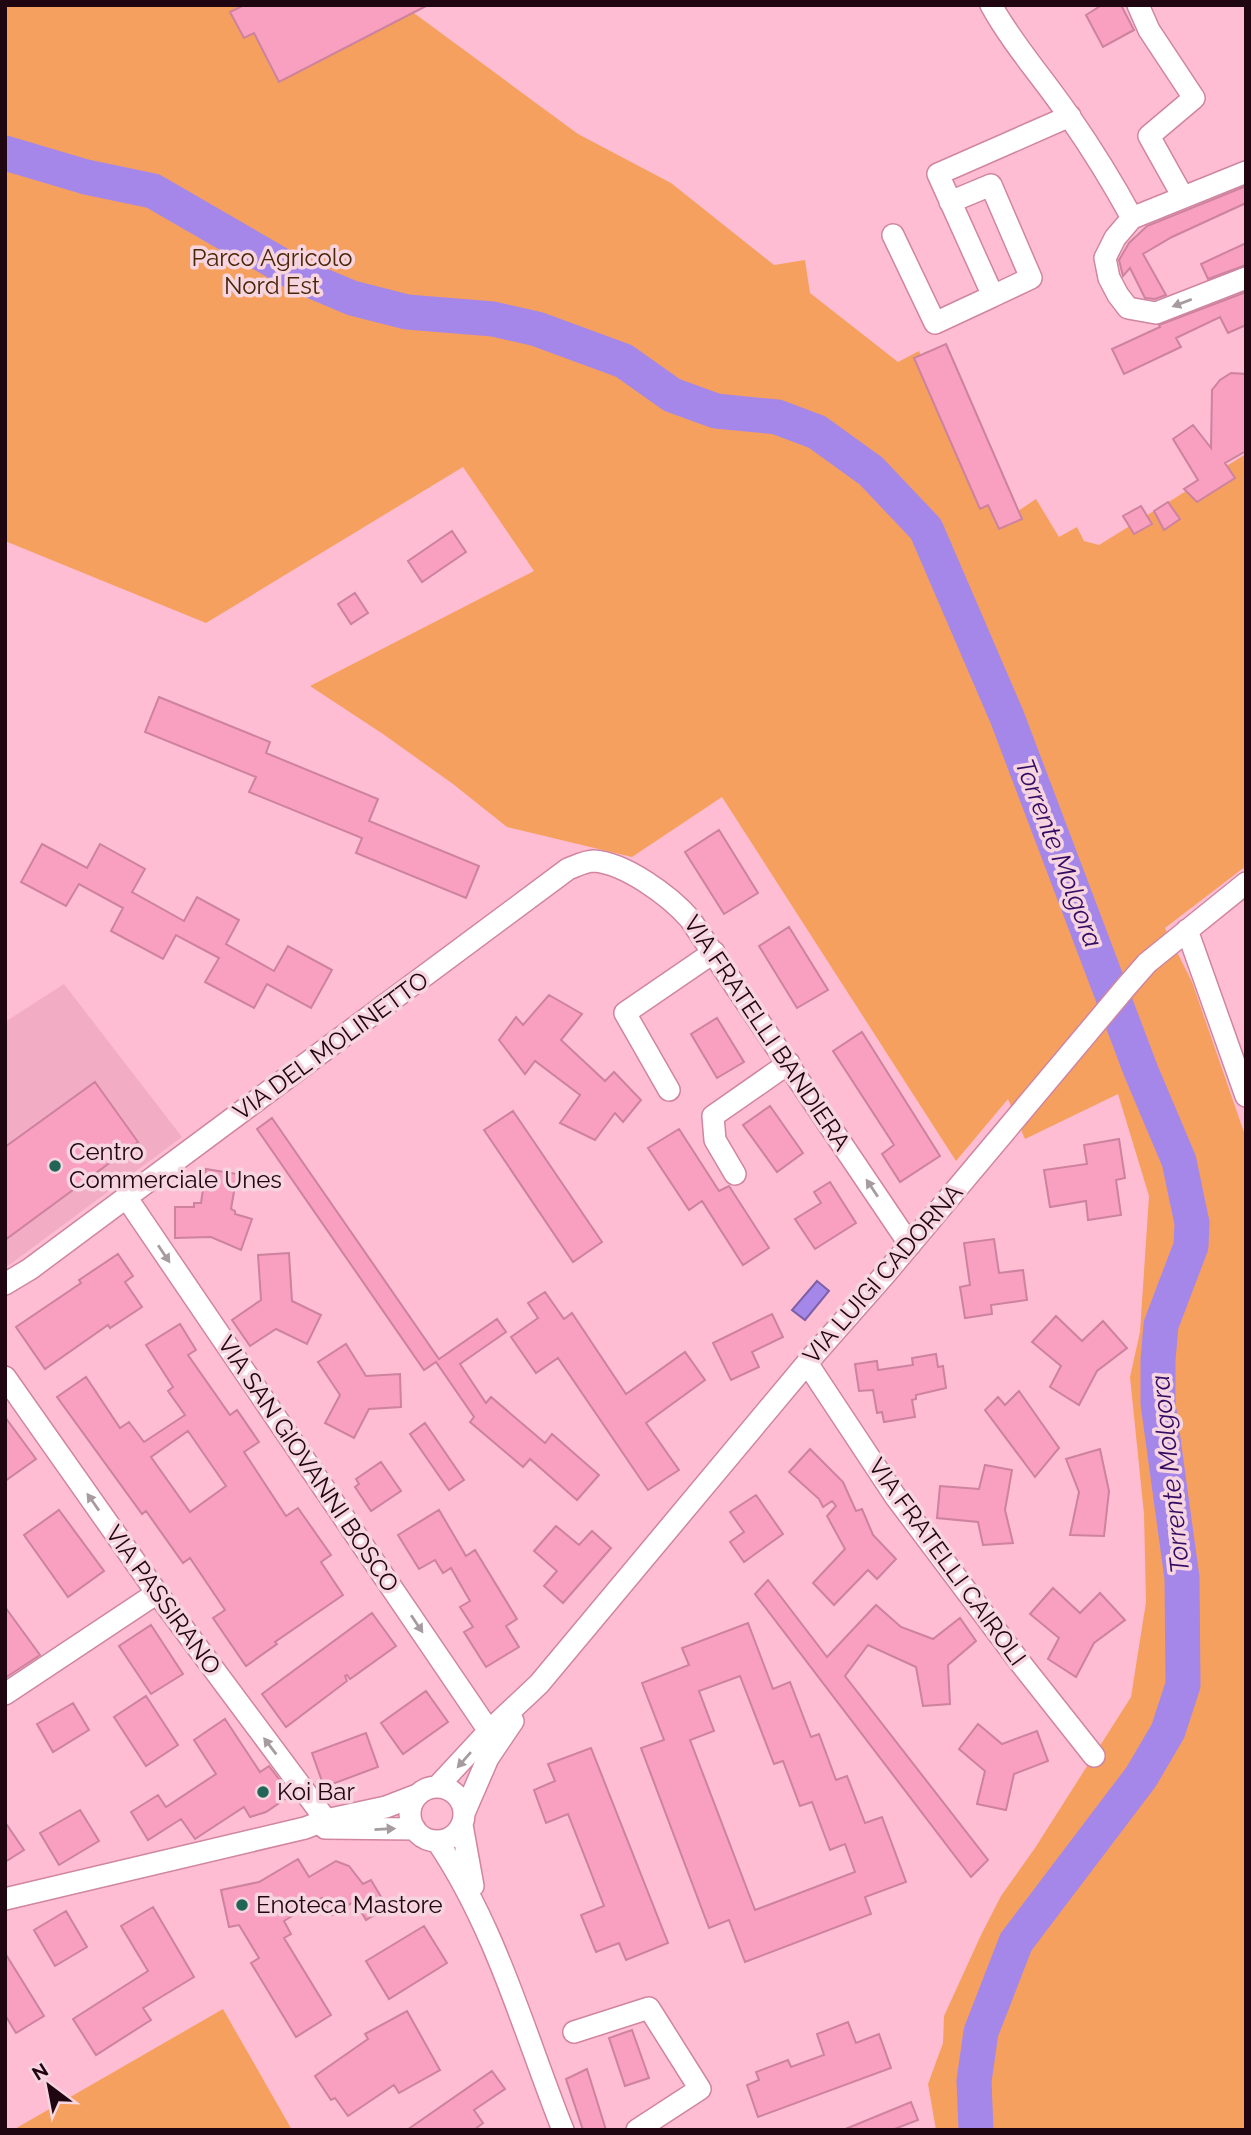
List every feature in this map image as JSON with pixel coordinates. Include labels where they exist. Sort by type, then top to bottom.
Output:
[{"type":"street","points":[[991,5],[1002,25],[1070,116],[1114,184],[1132,218]]},
{"type":"street","points":[[1138,5],[1149,30],[1194,98],[1149,136],[1183,197]]},
{"type":"street","points":[[993,296],[938,174],[1070,116]]},
{"type":"street","points":[[1246,172],[1132,218],[1115,238],[1105,258],[1109,278],[1128,308],[1156,313],[1246,278]]},
{"type":"street","points":[[893,235],[935,323],[1031,278],[991,185],[950,202]]},
{"type":"street","name":"VIA FRATELLI BANDIERA","points":[[590,861],[610,864],[651,885],[677,903],[714,952],[910,1245]]},
{"type":"street","name":"VIA DEL MOLINETTO","points":[[5,1284],[30,1269],[568,869],[590,861]]},
{"type":"street","name":"VIA LUIGI CADORNA","points":[[463,1818],[488,1758],[539,1684],[807,1363],[1147,963],[1246,883]]},
{"type":"street","points":[[1187,930],[1246,1096]]},
{"type":"street","points":[[669,1090],[625,1013],[714,952]]},
{"type":"street","points":[[735,1174],[715,1140],[713,1116],[789,1063]]},
{"type":"street","name":"VIA SAN GIOVANNI BOSCO","points":[[126,1197],[489,1731]]},
{"type":"street","name":"VIA FRATELLI CAIROLI","points":[[807,1363],[895,1496],[1094,1756]]},
{"type":"street","name":"VIA PASSIRANO","points":[[5,1377],[157,1593],[326,1820]]},
{"type":"street","points":[[5,1693],[157,1593]]},
{"type":"street","name":"VIA LUIGI CADORNA","points":[[438,1786],[489,1731],[539,1684]]},
{"type":"street","points":[[5,1899],[306,1828],[326,1820],[386,1807],[438,1786],[453,1791],[463,1804],[468,1863],[479,1912]]},
{"type":"street","points":[[417,1795],[410,1812],[415,1829],[421,1835],[436,1841],[459,1873],[479,1912],[564,2130]]},
{"type":"street","points":[[436,1841],[452,1836],[463,1818]]},
{"type":"street","points":[[306,1828],[415,1829]]},
{"type":"street","points":[[574,2032],[649,2008],[699,2089],[637,2130]]},
{"type":"shaded area","name":"Centro Commerciale Unes","points":[[64,984],[182,1137],[5,1268],[5,1022]]},
{"type":"shaded area","points":[[817,1281],[829,1291],[805,1320],[792,1310]]},
{"type":"green space","name":"Parco Agricolo Nord Est","points":[[5,5],[403,5],[578,134],[671,183],[774,265],[805,260],[810,293],[898,362],[919,351],[981,498],[1018,511],[1036,499],[1059,537],[1077,527],[1084,541],[1099,545],[1246,454],[1246,866],[1165,928],[1192,982],[1246,1138],[1246,2130],[936,2130],[928,2084],[943,2043],[944,2016],[1001,1896],[1035,1848],[1131,1697],[1146,1602],[1144,1514],[1130,1377],[1140,1332],[1149,1196],[1118,1094],[1025,1139],[1008,1099],[956,1161],[722,797],[632,857],[507,827],[453,784],[310,686],[534,571],[463,467],[206,623],[5,541]]},
{"type":"green space","points":[[223,2009],[292,2130],[13,2130]]},
{"type":"building","points":[[244,5],[428,5],[279,82],[254,33],[244,38],[230,12]]},
{"type":"building","points":[[1102,5],[1121,5],[1134,30],[1103,47],[1086,15]]},
{"type":"building","points":[[1246,186],[1246,203],[1172,237],[1143,254],[1166,295],[1155,299],[1145,298],[1130,268],[1123,276],[1119,260],[1129,243],[1147,226]]},
{"type":"building","points":[[1246,243],[1246,265],[1208,279],[1201,264]]},
{"type":"building","points":[[1246,292],[1246,325],[1228,333],[1220,317],[1176,338],[1181,347],[1124,374],[1112,349],[1160,327],[1159,325]]},
{"type":"building","points":[[946,344],[1022,519],[999,529],[988,505],[980,509],[914,358]]},
{"type":"building","points":[[1231,373],[1246,374],[1246,451],[1225,463],[1235,478],[1197,502],[1184,489],[1198,480],[1173,439],[1193,425],[1211,448],[1212,390],[1220,380]]},
{"type":"building","points":[[1168,502],[1180,519],[1164,530],[1154,511]]},
{"type":"building","points":[[1141,506],[1152,524],[1134,534],[1123,516]]},
{"type":"building","points":[[452,531],[466,552],[422,582],[408,561]]},
{"type":"building","points":[[355,593],[368,613],[351,624],[338,604]]},
{"type":"building","points":[[159,697],[270,742],[266,753],[378,799],[369,821],[479,866],[466,898],[356,853],[362,838],[249,792],[256,777],[145,732]]},
{"type":"building","points":[[719,830],[758,893],[724,914],[685,852]]},
{"type":"building","points":[[42,844],[87,868],[100,844],[145,869],[132,892],[184,921],[197,897],[239,920],[226,944],[274,971],[288,946],[332,970],[311,1008],[267,984],[254,1008],[205,982],[219,958],[176,935],[163,959],[111,931],[123,908],[79,884],[66,906],[21,882]]},
{"type":"building","points":[[789,927],[828,990],[797,1008],[759,946]]},
{"type":"building","points":[[549,995],[582,1014],[561,1040],[605,1081],[614,1072],[641,1100],[623,1122],[615,1113],[595,1140],[560,1123],[580,1095],[535,1061],[525,1074],[499,1040],[516,1017],[523,1025]]},
{"type":"building","points":[[717,1018],[744,1062],[717,1078],[691,1034]]},
{"type":"building","points":[[862,1032],[940,1156],[900,1182],[882,1154],[894,1145],[833,1051]]},
{"type":"building","name":"Centro Commerciale Unes","points":[[95,1082],[138,1142],[5,1240],[5,1147]]},
{"type":"building","points":[[770,1106],[803,1153],[777,1172],[743,1125]]},
{"type":"building","points":[[513,1111],[602,1242],[573,1262],[484,1130]]},
{"type":"building","points":[[272,1118],[439,1359],[497,1319],[506,1332],[460,1364],[486,1403],[491,1397],[545,1443],[552,1434],[599,1475],[577,1500],[530,1459],[523,1467],[470,1422],[474,1417],[436,1362],[424,1370],[257,1129]]},
{"type":"building","points":[[679,1129],[719,1191],[729,1186],[769,1248],[743,1265],[702,1201],[689,1210],[648,1148]]},
{"type":"building","points":[[1119,1139],[1125,1178],[1116,1180],[1121,1215],[1088,1220],[1086,1201],[1050,1207],[1044,1170],[1087,1164],[1084,1145]]},
{"type":"building","points":[[206,1169],[237,1174],[231,1209],[235,1214],[252,1219],[241,1250],[211,1237],[175,1238],[175,1207],[194,1207],[194,1203],[201,1203]]},
{"type":"building","points":[[830,1182],[856,1223],[815,1249],[795,1219],[821,1203],[814,1192]]},
{"type":"building","points":[[994,1239],[999,1273],[1023,1270],[1027,1300],[991,1305],[992,1314],[965,1318],[960,1287],[970,1285],[964,1243]]},
{"type":"building","points":[[289,1253],[292,1301],[321,1315],[307,1344],[276,1329],[250,1346],[232,1320],[261,1300],[258,1255]]},
{"type":"building","points":[[118,1254],[133,1276],[125,1282],[142,1307],[110,1328],[108,1325],[45,1369],[16,1327]]},
{"type":"building","points":[[545,1292],[564,1319],[572,1313],[626,1394],[685,1352],[705,1380],[646,1423],[679,1470],[648,1490],[558,1358],[536,1373],[511,1337],[538,1318],[528,1303]]},
{"type":"building","points":[[772,1314],[783,1337],[752,1352],[759,1367],[731,1380],[713,1343]]},
{"type":"building","points":[[1056,1316],[1082,1341],[1103,1321],[1127,1348],[1097,1371],[1079,1405],[1050,1387],[1061,1366],[1032,1342]]},
{"type":"building","points":[[180,1324],[196,1350],[188,1355],[230,1415],[237,1410],[259,1442],[244,1452],[286,1516],[298,1508],[331,1555],[321,1562],[343,1595],[275,1642],[277,1644],[246,1666],[213,1618],[225,1610],[190,1558],[183,1563],[146,1511],[142,1514],[57,1397],[86,1377],[120,1428],[129,1422],[144,1442],[185,1415],[168,1391],[173,1387],[146,1345]],"holes":[[[188,1431],[226,1486],[190,1512],[151,1457]]]},
{"type":"building","points":[[346,1344],[366,1376],[400,1374],[401,1407],[369,1409],[354,1438],[325,1423],[340,1395],[318,1362]]},
{"type":"building","points":[[936,1354],[938,1367],[943,1366],[946,1388],[916,1395],[916,1399],[912,1400],[915,1417],[884,1422],[882,1412],[877,1413],[873,1390],[859,1391],[855,1364],[877,1361],[878,1370],[913,1365],[912,1358]]},
{"type":"building","points":[[1019,1391],[1059,1448],[1035,1477],[985,1410],[998,1397],[1005,1405]]},
{"type":"building","points":[[5,1417],[36,1459],[5,1481]]},
{"type":"building","points":[[425,1423],[464,1480],[449,1490],[410,1434]]},
{"type":"building","points":[[810,1449],[843,1482],[856,1511],[862,1509],[873,1535],[896,1559],[877,1579],[868,1570],[834,1605],[813,1583],[845,1549],[827,1516],[836,1506],[832,1501],[823,1507],[819,1499],[789,1472]]},
{"type":"building","points":[[1100,1449],[1109,1491],[1104,1536],[1070,1535],[1079,1492],[1066,1459]]},
{"type":"building","points":[[381,1462],[401,1491],[371,1511],[355,1487],[359,1484],[356,1479]]},
{"type":"building","points":[[985,1465],[1012,1470],[1005,1510],[1013,1543],[983,1545],[978,1522],[937,1518],[940,1486],[979,1489]]},
{"type":"building","points":[[756,1495],[783,1534],[744,1562],[730,1542],[744,1532],[730,1512]]},
{"type":"building","points":[[59,1510],[104,1571],[68,1597],[24,1535]]},
{"type":"building","points":[[439,1510],[466,1556],[475,1550],[517,1619],[506,1626],[519,1647],[486,1667],[464,1632],[473,1627],[460,1607],[470,1601],[451,1568],[443,1573],[435,1560],[419,1569],[398,1535]]},
{"type":"building","points":[[556,1526],[579,1545],[592,1531],[611,1548],[563,1603],[544,1586],[557,1571],[534,1551]]},
{"type":"building","points":[[768,1580],[827,1657],[876,1605],[901,1627],[933,1639],[960,1618],[976,1641],[948,1665],[950,1704],[923,1706],[916,1667],[868,1645],[845,1676],[988,1860],[971,1877],[755,1594]]},
{"type":"building","points":[[1053,1588],[1080,1613],[1100,1593],[1125,1620],[1094,1643],[1076,1677],[1048,1659],[1059,1638],[1030,1614]]},
{"type":"building","points":[[5,1607],[40,1655],[5,1678]]},
{"type":"building","points":[[372,1613],[396,1646],[350,1679],[345,1676],[347,1681],[286,1727],[262,1694]]},
{"type":"building","points":[[748,1623],[773,1689],[790,1682],[811,1737],[819,1734],[836,1780],[847,1776],[865,1823],[882,1817],[906,1882],[865,1897],[871,1914],[745,1962],[729,1920],[709,1928],[641,1748],[664,1740],[642,1683],[689,1665],[682,1648]],"holes":[[[740,1676],[774,1764],[783,1761],[800,1806],[812,1802],[830,1850],[845,1844],[855,1872],[755,1910],[690,1740],[714,1731],[699,1691]]]},
{"type":"building","points":[[151,1625],[183,1674],[151,1694],[119,1646]]},
{"type":"building","points":[[426,1691],[448,1722],[403,1754],[381,1723]]},
{"type":"building","points":[[146,1696],[178,1745],[146,1766],[114,1717]]},
{"type":"building","points":[[73,1703],[89,1730],[53,1752],[37,1724]]},
{"type":"building","points":[[225,1719],[260,1772],[269,1766],[291,1795],[266,1812],[250,1817],[244,1807],[195,1839],[181,1819],[148,1840],[131,1812],[158,1795],[166,1807],[216,1774],[194,1740]]},
{"type":"building","points":[[978,1724],[1002,1744],[1037,1731],[1048,1761],[1014,1774],[1006,1810],[977,1804],[985,1771],[959,1749]]},
{"type":"building","points":[[366,1733],[378,1767],[324,1787],[312,1753]]},
{"type":"building","points":[[591,1748],[668,1943],[626,1960],[619,1943],[596,1952],[581,1915],[604,1906],[568,1814],[546,1823],[534,1790],[555,1781],[548,1764]]},
{"type":"building","points":[[80,1810],[99,1841],[59,1865],[40,1833]]},
{"type":"building","points":[[5,1822],[24,1850],[5,1862]]},
{"type":"building","points":[[298,1859],[309,1877],[336,1861],[349,1866],[363,1884],[371,1880],[387,1907],[366,1920],[355,1901],[332,1915],[322,1898],[284,1921],[291,1934],[284,1938],[331,2015],[296,2037],[251,1963],[259,1958],[239,1925],[229,1927],[221,1890],[259,1882]]},
{"type":"building","points":[[153,1907],[194,1977],[143,2008],[151,2020],[96,2055],[73,2019],[148,1971],[121,1926]]},
{"type":"building","points":[[66,1911],[87,1947],[55,1966],[34,1930]]},
{"type":"building","points":[[424,1926],[447,1963],[389,1999],[366,1961]]},
{"type":"building","points":[[5,1953],[44,2016],[16,2033],[5,2015]]},
{"type":"building","points":[[407,2011],[440,2070],[399,2093],[394,2085],[348,2116],[335,2098],[331,2100],[315,2076],[368,2039],[365,2034]]},
{"type":"building","points":[[848,2022],[856,2043],[879,2034],[891,2068],[758,2117],[747,2085],[759,2080],[756,2072],[788,2060],[791,2067],[824,2055],[817,2034]]},
{"type":"building","points":[[632,2030],[649,2078],[625,2086],[609,2038]]},
{"type":"building","points":[[587,2069],[606,2130],[583,2130],[566,2079]]},
{"type":"building","points":[[492,2071],[505,2089],[474,2110],[483,2123],[474,2130],[407,2130]]},
{"type":"building","points":[[911,2102],[918,2120],[892,2130],[843,2130]]},
{"type":"waterway","name":"Torrente Molgora","points":[[5,153],[86,177],[153,191],[300,276],[352,298],[407,312],[493,319],[537,329],[624,361],[672,395],[716,411],[777,417],[817,432],[871,471],[926,529],[1007,717],[1141,1071],[1179,1161],[1192,1223],[1191,1246],[1161,1325],[1158,1360],[1158,1403],[1182,1578],[1183,1685],[1168,1731],[1141,1777],[1016,1942],[981,2032],[974,2081],[976,2130]]},
{"type":"place","name":"Centro Commerciale Unes","points":[[55,1166]]},
{"type":"place","name":"Koi Bar","points":[[263,1792]]},
{"type":"place","name":"Enoteca Mastore","points":[[242,1905]]}]
